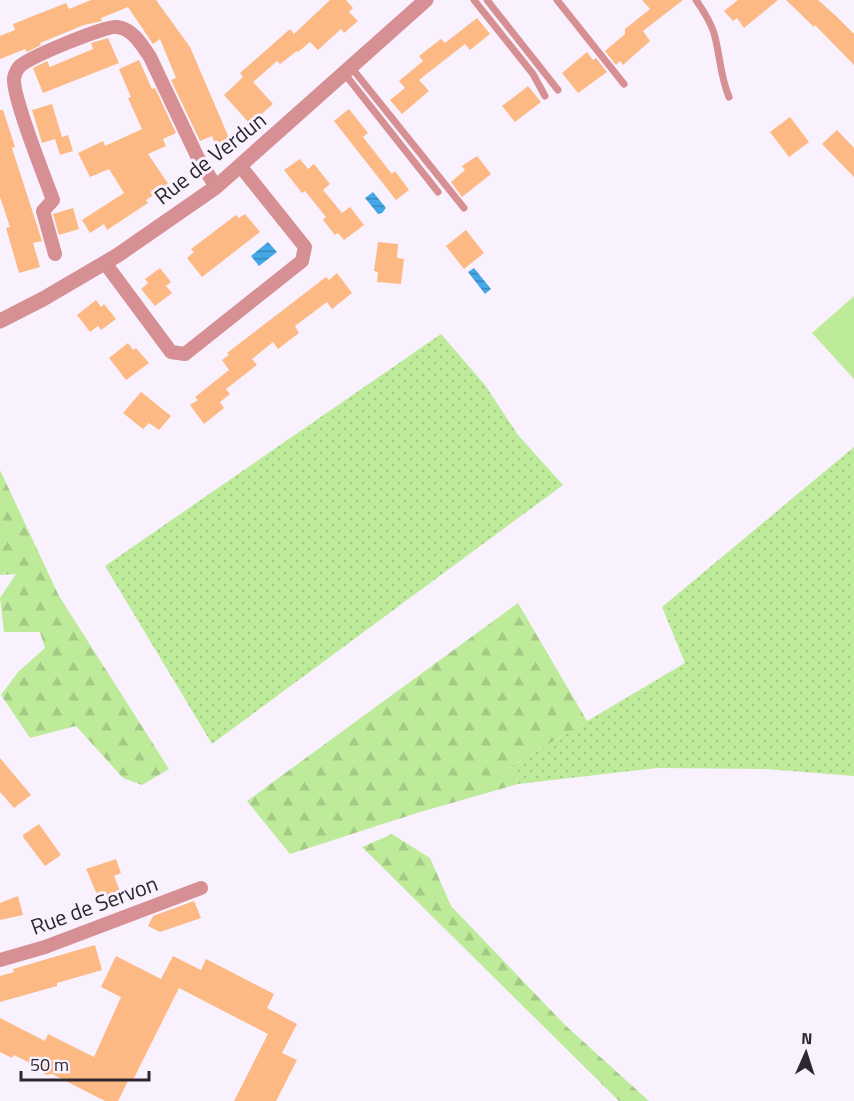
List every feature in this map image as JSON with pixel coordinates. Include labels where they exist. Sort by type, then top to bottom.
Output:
[{"type":"street","name":"Rue de Verdun","points":[[0,321],[105,263],[216,187],[426,0]]},
{"type":"street","points":[[55,254],[43,211],[53,200],[21,106],[14,78],[20,66],[99,30],[107,27],[120,27],[140,42],[150,57],[198,158],[216,187]]},
{"type":"street","points":[[105,263],[171,352],[186,354],[302,261],[305,247],[241,166]]},
{"type":"street","name":"Rue de Servon","points":[[0,960],[45,947],[201,888]]},
{"type":"lane","points":[[474,0],[533,74],[545,96]]},
{"type":"lane","points":[[487,0],[558,90]]},
{"type":"lane","points":[[557,0],[624,84]]},
{"type":"lane","points":[[696,0],[708,17],[714,34],[723,83],[729,97]]},
{"type":"lane","points":[[348,70],[438,192]]},
{"type":"lane","points":[[348,70],[464,208]]},
{"type":"green space","points":[[854,296],[854,379],[812,333]]},
{"type":"green space","points":[[441,334],[485,385],[518,435],[563,485],[212,744],[105,566]]},
{"type":"green space","points":[[854,447],[854,776],[766,769],[657,768],[518,784],[508,768],[685,663],[662,607]]},
{"type":"green space","points":[[0,470],[59,596],[169,769],[142,785],[123,778],[76,726],[30,738],[1,695],[18,672],[45,648],[40,632],[4,632],[0,598],[16,574],[0,575]]},
{"type":"green space","points":[[518,603],[587,721],[508,768],[518,784],[417,813],[290,854],[247,801]]},
{"type":"green space","points":[[392,834],[430,858],[451,906],[566,1026],[649,1101],[619,1101],[362,847]]},
{"type":"water","points":[[373,192],[386,208],[382,213],[378,214],[365,198]]},
{"type":"water","points":[[268,242],[277,252],[259,266],[251,256]]},
{"type":"water","points":[[474,268],[491,289],[485,294],[468,272]]},
{"type":"building","points":[[91,0],[156,0],[190,47],[229,138],[215,144],[212,136],[200,141],[171,80],[176,78],[160,39],[153,44],[128,7],[101,18],[102,21],[84,25],[40,43],[41,45],[27,52],[25,49],[0,59],[0,36],[15,30],[13,24],[66,3],[69,9]]},
{"type":"building","points":[[330,0],[346,0],[353,8],[349,12],[358,21],[344,33],[341,29],[318,50],[310,42],[280,64],[277,61],[253,82],[273,104],[250,124],[224,95],[243,77],[240,73],[290,29],[294,34]]},
{"type":"building","points":[[642,0],[683,0],[643,31],[650,41],[623,65],[620,61],[616,65],[605,51],[625,34],[625,29],[650,9]]},
{"type":"building","points":[[738,0],[778,0],[744,28],[737,18],[733,21],[724,11]]},
{"type":"building","points":[[786,0],[818,0],[836,16],[854,34],[854,65],[815,25],[814,27]]},
{"type":"building","points":[[477,18],[490,34],[470,50],[465,44],[419,80],[429,91],[402,114],[390,100],[405,88],[399,81],[423,61],[419,56],[441,39],[445,43]]},
{"type":"building","points":[[108,38],[119,63],[43,93],[33,68],[47,61],[50,67],[93,49],[91,43]]},
{"type":"building","points":[[587,52],[593,60],[596,58],[607,72],[578,93],[562,73]]},
{"type":"building","points":[[139,60],[176,133],[163,139],[166,146],[148,154],[169,185],[146,200],[148,203],[107,230],[104,224],[90,233],[82,220],[124,193],[109,169],[90,177],[78,153],[103,141],[105,146],[142,129],[128,98],[131,97],[119,69]]},
{"type":"building","points":[[528,86],[541,102],[515,122],[502,106]]},
{"type":"building","points":[[52,104],[62,137],[68,135],[73,151],[60,155],[55,139],[42,143],[32,110]]},
{"type":"building","points":[[349,109],[368,133],[363,137],[392,174],[395,171],[409,190],[396,200],[334,121]]},
{"type":"building","points":[[0,110],[3,110],[15,147],[12,148],[42,241],[33,243],[40,267],[19,273],[6,228],[10,227],[0,197]]},
{"type":"building","points":[[790,117],[809,142],[789,157],[770,132]]},
{"type":"building","points":[[837,130],[854,148],[854,177],[822,144]]},
{"type":"building","points":[[477,156],[491,174],[462,197],[451,182],[465,170],[462,166]]},
{"type":"building","points":[[300,159],[308,169],[314,164],[330,184],[323,190],[342,213],[350,207],[364,225],[344,240],[338,233],[335,235],[323,220],[326,217],[305,191],[302,193],[284,170]]},
{"type":"building","points":[[73,208],[79,229],[59,235],[53,214]]},
{"type":"building","points":[[245,214],[260,232],[202,277],[187,258],[194,252],[191,249],[236,215],[239,218]]},
{"type":"building","points":[[466,230],[484,253],[464,269],[446,246]]},
{"type":"building","points":[[378,242],[398,244],[397,258],[404,259],[401,284],[377,282],[378,272],[374,271]]},
{"type":"building","points":[[160,268],[171,282],[166,286],[172,293],[155,306],[141,289],[148,283],[145,279]]},
{"type":"building","points":[[337,273],[352,293],[332,309],[327,302],[295,326],[299,333],[278,349],[273,342],[252,359],[257,365],[226,389],[230,394],[220,402],[224,408],[204,424],[190,405],[198,400],[195,397],[229,370],[222,360],[229,355],[227,353],[326,277],[329,280]]},
{"type":"building","points":[[96,300],[101,307],[104,304],[116,319],[101,330],[98,326],[90,332],[77,315]]},
{"type":"building","points":[[128,343],[133,350],[136,348],[149,363],[126,380],[109,358]]},
{"type":"building","points":[[141,392],[171,416],[159,430],[149,423],[143,429],[123,413]]},
{"type":"building","points":[[0,758],[31,795],[14,808],[0,792]]},
{"type":"building","points":[[39,824],[61,855],[45,866],[23,837]]},
{"type":"building","points":[[116,859],[121,873],[114,876],[120,891],[99,899],[86,869]]},
{"type":"building","points":[[18,896],[23,915],[0,920],[0,903]]},
{"type":"building","points":[[194,901],[201,918],[160,932],[148,926],[153,916]]},
{"type":"building","points":[[95,945],[102,970],[0,1002],[0,976],[14,972],[13,969]]},
{"type":"building","points":[[116,956],[161,979],[173,956],[201,970],[206,959],[274,994],[267,1008],[297,1024],[282,1053],[297,1060],[276,1101],[234,1101],[268,1034],[179,988],[133,1080],[129,1079],[118,1101],[105,1101],[52,1074],[45,1075],[42,1069],[14,1055],[12,1058],[0,1052],[0,1018],[45,1041],[48,1034],[94,1057],[121,997],[101,987]]}]
